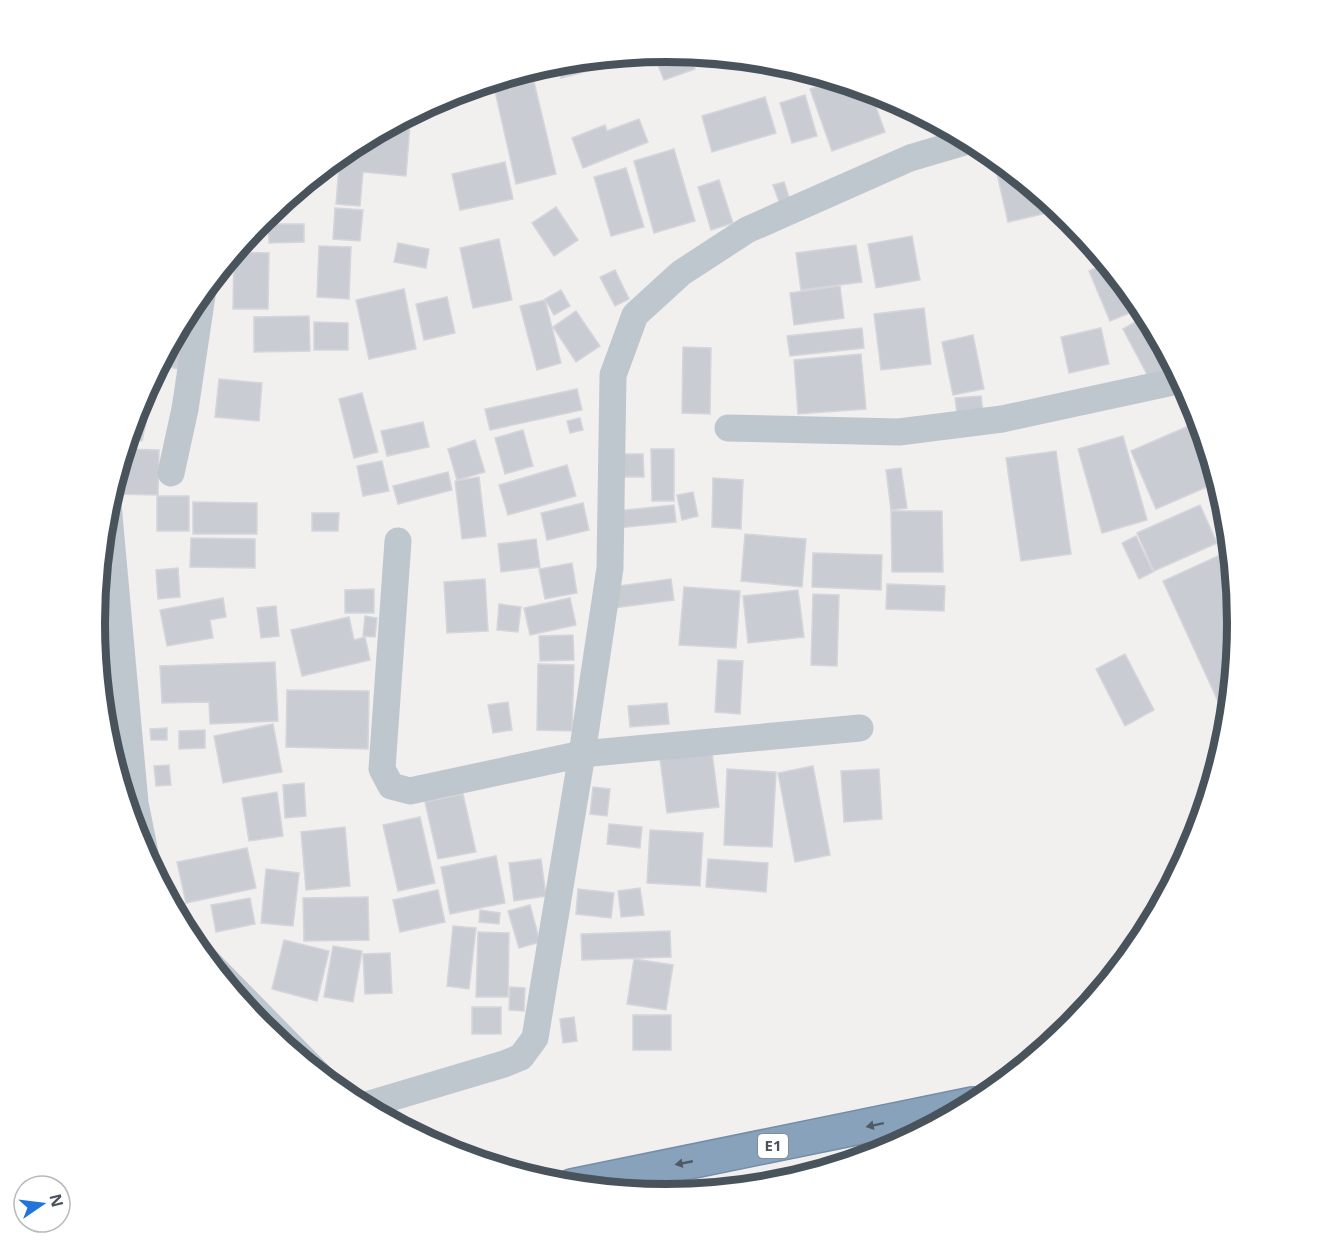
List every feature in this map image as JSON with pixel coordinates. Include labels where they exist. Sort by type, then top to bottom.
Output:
[{"type":"highway","name":"E1","points":[[599,1180],[946,1110]]},
{"type":"street","points":[[375,1103],[504,1064],[521,1057],[535,1038],[610,568],[613,375],[635,315],[681,273],[747,231],[910,158],[958,144]]},
{"type":"street","points":[[171,473],[185,409],[200,310]]},
{"type":"street","points":[[728,428],[899,432],[1002,419],[1173,382]]},
{"type":"street","points":[[111,538],[136,809]]},
{"type":"street","points":[[398,540],[382,769],[391,786],[410,791],[582,754],[860,728]]},
{"type":"building","points":[[666,62],[693,63],[695,69],[664,80],[658,65]]},
{"type":"building","points":[[611,65],[611,65],[561,78],[559,71]]},
{"type":"building","points":[[534,82],[556,174],[516,184],[495,91]]},
{"type":"building","points":[[823,84],[874,101],[885,132],[832,151],[810,89]]},
{"type":"building","points":[[805,95],[817,136],[792,143],[780,103]]},
{"type":"building","points":[[765,97],[776,133],[712,152],[702,116]]},
{"type":"building","points":[[639,119],[648,142],[583,168],[572,138],[605,125],[607,131]]},
{"type":"building","points":[[410,124],[406,176],[363,172],[360,206],[336,204],[339,167],[385,137]]},
{"type":"building","points":[[674,149],[695,221],[654,233],[634,161]]},
{"type":"building","points":[[505,162],[513,199],[460,210],[452,174]]},
{"type":"building","points":[[626,168],[644,227],[611,236],[594,177]]},
{"type":"building","points":[[996,169],[1047,211],[1047,213],[1008,222]]},
{"type":"building","points":[[719,180],[733,223],[711,230],[698,187]]},
{"type":"building","points":[[784,182],[790,200],[780,204],[773,185]]},
{"type":"building","points":[[556,207],[578,240],[554,256],[532,223]]},
{"type":"building","points":[[335,208],[363,210],[360,241],[333,239]]},
{"type":"building","points":[[271,224],[304,224],[304,242],[269,243],[268,227]]},
{"type":"building","points":[[912,236],[920,280],[876,288],[868,244]]},
{"type":"building","points":[[499,239],[512,300],[473,308],[460,248]]},
{"type":"building","points":[[398,243],[429,249],[426,268],[394,262]]},
{"type":"building","points":[[856,245],[862,282],[801,290],[796,253]]},
{"type":"building","points":[[319,246],[351,247],[349,299],[317,297]]},
{"type":"building","points":[[245,252],[269,253],[268,309],[233,309],[234,265]]},
{"type":"building","points":[[1099,267],[1133,312],[1110,321],[1089,271]]},
{"type":"building","points":[[615,270],[629,299],[615,306],[600,277]]},
{"type":"building","points":[[840,286],[844,318],[794,325],[790,293]]},
{"type":"building","points":[[404,289],[416,349],[369,359],[356,300]]},
{"type":"building","points":[[561,290],[570,306],[554,315],[545,299]]},
{"type":"building","points":[[447,297],[455,333],[424,340],[416,304]]},
{"type":"building","points":[[545,300],[561,363],[537,370],[520,306]]},
{"type":"building","points":[[924,308],[931,364],[881,370],[874,314]]},
{"type":"building","points":[[576,311],[600,346],[576,362],[553,327]]},
{"type":"building","points":[[309,316],[310,351],[254,352],[254,317]]},
{"type":"building","points":[[1138,320],[1166,368],[1149,378],[1123,329]]},
{"type":"building","points":[[314,322],[348,323],[348,350],[314,350]]},
{"type":"building","points":[[862,328],[864,348],[790,356],[787,336]]},
{"type":"building","points":[[1101,328],[1109,364],[1069,373],[1061,337]]},
{"type":"building","points":[[185,334],[180,369],[167,367]]},
{"type":"building","points":[[973,335],[984,389],[953,395],[942,342]]},
{"type":"building","points":[[683,347],[711,348],[710,414],[682,413]]},
{"type":"building","points":[[861,354],[866,409],[798,414],[794,360]]},
{"type":"building","points":[[219,379],[262,383],[259,421],[215,417]]},
{"type":"building","points":[[577,389],[582,410],[490,430],[485,409]]},
{"type":"building","points":[[362,393],[378,452],[354,458],[339,399]]},
{"type":"building","points":[[981,396],[983,412],[957,414],[955,398]]},
{"type":"building","points":[[151,399],[142,441],[135,440]]},
{"type":"building","points":[[580,418],[583,430],[570,433],[567,421]]},
{"type":"building","points":[[423,422],[429,447],[387,456],[381,431]]},
{"type":"building","points":[[1191,425],[1210,486],[1156,509],[1131,451]]},
{"type":"building","points":[[523,430],[533,466],[505,474],[495,438]]},
{"type":"building","points":[[1123,436],[1147,520],[1102,533],[1078,449]]},
{"type":"building","points":[[475,440],[485,472],[457,480],[448,449]]},
{"type":"building","points":[[132,449],[159,450],[158,495],[120,494]]},
{"type":"building","points":[[651,449],[674,449],[674,501],[652,501]]},
{"type":"building","points":[[1056,451],[1071,554],[1021,561],[1006,458]]},
{"type":"building","points":[[623,454],[643,454],[644,477],[624,477]]},
{"type":"building","points":[[382,461],[389,491],[363,496],[357,466]]},
{"type":"building","points":[[567,465],[576,496],[508,515],[499,485]]},
{"type":"building","points":[[901,468],[907,508],[891,510],[886,470]]},
{"type":"building","points":[[448,472],[452,490],[398,504],[393,486]]},
{"type":"building","points":[[479,477],[486,536],[462,539],[455,481]]},
{"type":"building","points":[[713,478],[743,480],[741,529],[712,527]]},
{"type":"building","points":[[693,492],[698,516],[682,520],[677,495]]},
{"type":"building","points":[[157,496],[189,496],[189,531],[157,531]]},
{"type":"building","points":[[193,502],[257,503],[257,534],[193,534]]},
{"type":"building","points":[[583,503],[589,530],[547,540],[541,513]]},
{"type":"building","points":[[674,505],[676,522],[618,528],[616,511]]},
{"type":"building","points":[[1200,505],[1217,543],[1154,571],[1137,533]]},
{"type":"building","points":[[891,511],[942,511],[943,572],[892,572]]},
{"type":"building","points":[[312,513],[339,513],[338,531],[312,531]]},
{"type":"building","points":[[745,534],[806,539],[802,587],[741,581]]},
{"type":"building","points":[[1136,536],[1153,572],[1139,579],[1122,543]]},
{"type":"building","points":[[191,538],[255,539],[255,568],[190,567]]},
{"type":"building","points":[[536,539],[540,567],[501,572],[498,544]]},
{"type":"building","points":[[813,553],[882,555],[881,590],[812,587]]},
{"type":"building","points":[[1223,554],[1228,623],[1221,708],[1163,581]]},
{"type":"building","points":[[572,563],[577,593],[545,599],[539,569]]},
{"type":"building","points":[[178,568],[180,597],[158,599],[156,570]]},
{"type":"building","points":[[485,579],[488,631],[447,633],[444,582]]},
{"type":"building","points":[[671,579],[674,600],[614,608],[611,587]]},
{"type":"building","points":[[887,584],[945,586],[944,611],[886,609]]},
{"type":"building","points":[[684,587],[740,591],[736,648],[679,645]]},
{"type":"building","points":[[374,589],[374,613],[345,613],[345,590]]},
{"type":"building","points":[[798,590],[804,637],[748,643],[743,596]]},
{"type":"building","points":[[813,594],[839,595],[837,666],[811,665]]},
{"type":"building","points":[[223,598],[226,617],[210,620],[213,638],[167,646],[160,610]]},
{"type":"building","points":[[570,598],[576,625],[530,635],[524,608]]},
{"type":"building","points":[[499,604],[521,607],[518,632],[497,630]]},
{"type":"building","points":[[276,606],[279,636],[261,638],[257,608]]},
{"type":"building","points":[[365,616],[377,618],[375,637],[363,636]]},
{"type":"building","points":[[349,617],[354,640],[365,637],[370,660],[302,676],[291,630]]},
{"type":"building","points":[[573,635],[574,660],[540,661],[539,636]]},
{"type":"building","points":[[1125,654],[1154,710],[1125,726],[1096,669]]},
{"type":"building","points":[[718,660],[743,661],[740,714],[715,712]]},
{"type":"building","points":[[275,662],[278,721],[210,724],[209,702],[162,703],[160,666]]},
{"type":"building","points":[[538,664],[574,665],[572,731],[537,730]]},
{"type":"building","points":[[287,690],[369,691],[368,749],[286,747]]},
{"type":"building","points":[[508,702],[512,730],[493,733],[488,705]]},
{"type":"building","points":[[667,703],[669,724],[630,727],[628,706]]},
{"type":"building","points":[[273,724],[282,772],[223,783],[214,736]]},
{"type":"building","points":[[167,728],[167,740],[151,740],[150,729]]},
{"type":"building","points":[[205,730],[205,748],[179,749],[179,731]]},
{"type":"building","points":[[712,752],[719,807],[667,813],[660,759]]},
{"type":"building","points":[[169,765],[171,785],[156,786],[154,766]]},
{"type":"building","points":[[813,766],[830,855],[795,862],[778,773]]},
{"type":"building","points":[[727,769],[776,772],[772,847],[724,845]]},
{"type":"building","points":[[879,769],[882,819],[844,822],[841,771]]},
{"type":"building","points":[[304,783],[306,816],[285,818],[283,785]]},
{"type":"building","points":[[593,787],[610,789],[607,816],[590,814]]},
{"type":"building","points":[[277,792],[283,836],[249,841],[242,798]]},
{"type":"building","points":[[463,794],[476,852],[438,859],[425,802]]},
{"type":"building","points":[[420,817],[435,883],[398,891],[383,825]]},
{"type":"building","points":[[609,824],[642,827],[640,848],[607,844]]},
{"type":"building","points":[[345,827],[350,886],[306,890],[301,832]]},
{"type":"building","points":[[650,830],[703,833],[700,886],[647,883]]},
{"type":"building","points":[[247,848],[256,888],[186,903],[177,862]]},
{"type":"building","points":[[496,856],[505,903],[450,914],[441,867]]},
{"type":"building","points":[[541,859],[546,896],[514,901],[509,863]]},
{"type":"building","points":[[708,859],[768,863],[766,892],[706,887]]},
{"type":"building","points":[[266,869],[299,873],[293,926],[261,923]]},
{"type":"building","points":[[640,888],[644,915],[621,917],[618,891]]},
{"type":"building","points":[[578,889],[614,893],[611,918],[576,914]]},
{"type":"building","points":[[438,890],[445,922],[400,932],[393,900]]},
{"type":"building","points":[[368,897],[369,940],[304,941],[303,898]]},
{"type":"building","points":[[250,898],[255,924],[216,932],[211,905]]},
{"type":"building","points":[[530,905],[540,942],[519,948],[508,911]]},
{"type":"building","points":[[480,910],[500,913],[499,924],[479,922]]},
{"type":"building","points":[[453,926],[476,928],[469,989],[447,986]]},
{"type":"building","points":[[670,931],[671,957],[582,960],[581,934]]},
{"type":"building","points":[[478,932],[509,933],[508,997],[476,997]]},
{"type":"building","points":[[284,940],[329,951],[317,1001],[272,989]]},
{"type":"building","points":[[333,946],[362,951],[353,1002],[324,997]]},
{"type":"building","points":[[390,953],[392,993],[365,994],[363,954]]},
{"type":"building","points":[[634,959],[673,965],[666,1010],[627,1004]]},
{"type":"building","points":[[510,987],[525,988],[524,1011],[509,1010]]},
{"type":"building","points":[[472,1007],[501,1007],[501,1034],[472,1034]]},
{"type":"building","points":[[633,1015],[671,1015],[671,1050],[633,1050]]},
{"type":"building","points":[[574,1017],[577,1041],[563,1043],[560,1019]]}]
